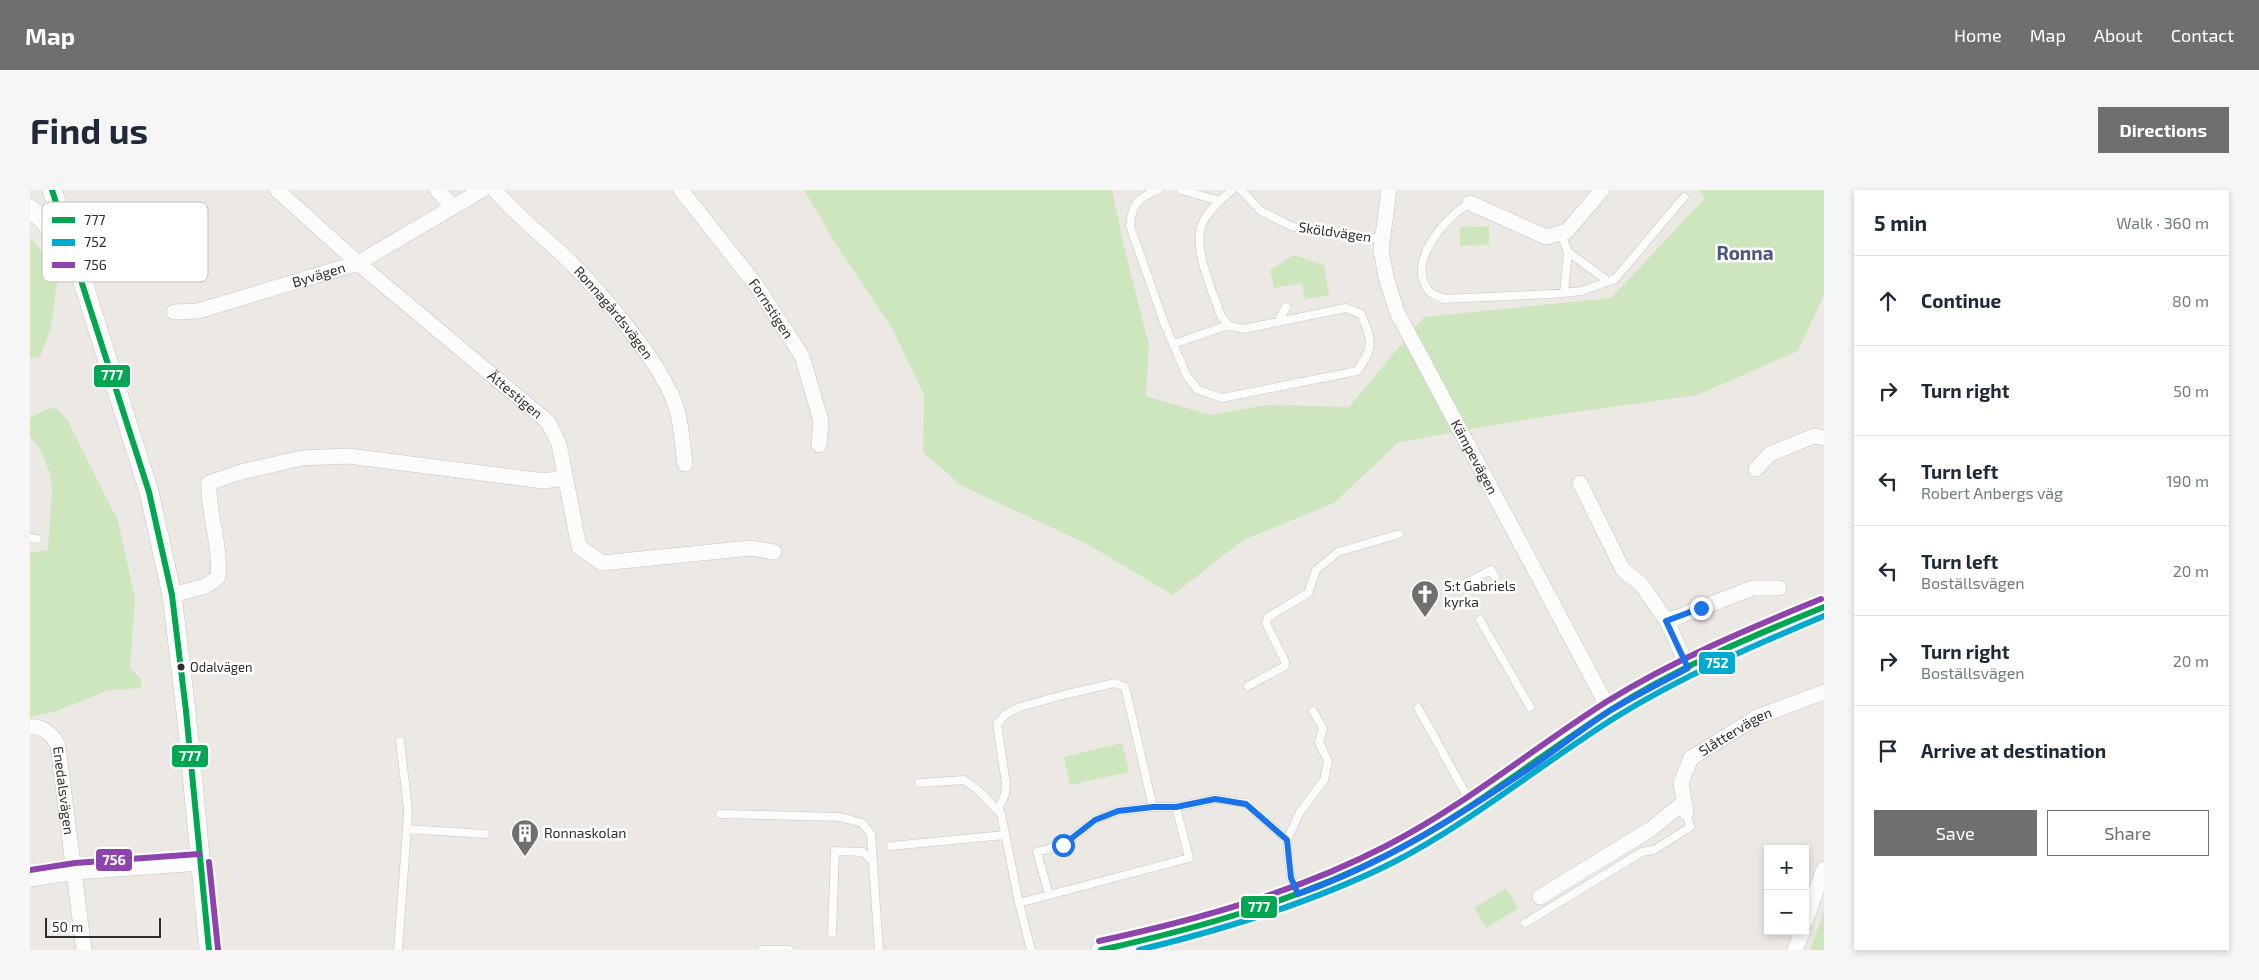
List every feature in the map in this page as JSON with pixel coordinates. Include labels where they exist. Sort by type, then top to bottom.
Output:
[{"type":"street","points":[[52,190],[56,202]]},
{"type":"street","name":"Ättestigen","points":[[277,190],[358,263],[548,422],[558,444],[579,546],[602,564],[751,548],[774,552]]},
{"type":"street","points":[[438,190],[453,206]]},
{"type":"street","name":"Byvägen","points":[[174,312],[198,311],[358,263],[482,190]]},
{"type":"street","name":"Ronnagårdsvägen","points":[[495,190],[506,203],[568,260],[615,313],[657,368],[675,404],[685,464]]},
{"type":"street","name":"Fornstigen","points":[[681,190],[756,285],[802,356],[821,421],[819,445]]},
{"type":"street","name":"Kämpevägen","points":[[1389,190],[1381,250],[1386,277],[1397,312],[1610,711]]},
{"type":"street","points":[[1470,203],[1546,237],[1567,231],[1602,190]]},
{"type":"street","points":[[30,209],[42,218]]},
{"type":"street","points":[[83,282],[149,492],[172,595],[186,711],[209,950]]},
{"type":"street","points":[[1756,469],[1770,454],[1814,436],[1824,438]]},
{"type":"street","points":[[172,595],[206,586],[218,576],[220,562],[209,498],[209,483],[241,472],[302,458],[348,456],[544,481],[564,478]]},
{"type":"street","points":[[1580,483],[1623,570],[1641,584],[1666,621],[1688,668]]},
{"type":"street","points":[[1666,621],[1753,588],[1780,588]]},
{"type":"street","points":[[1101,950],[1130,947],[1259,907],[1298,894],[1370,863],[1413,841],[1472,806],[1610,711],[1688,668],[1824,607]]},
{"type":"street","name":"Slåttervägen","points":[[1685,808],[1681,782],[1691,758],[1757,717],[1824,692]]},
{"type":"street","name":"Enedalsvägen","points":[[30,727],[36,726],[56,740],[76,872]]},
{"type":"street","points":[[1544,903],[1651,829],[1685,808]]},
{"type":"street","points":[[30,879],[76,872],[200,863]]},
{"type":"street","points":[[1809,911],[1824,869]]},
{"type":"street","points":[[76,872],[84,950]]},
{"type":"street","points":[[1795,950],[1801,935]]},
{"type":"lane","points":[[1158,190],[1144,195],[1132,209],[1130,226],[1165,325],[1187,376],[1198,390],[1222,398],[1356,371],[1370,353],[1369,332],[1361,314],[1346,308],[1243,329],[1228,325],[1174,344]]},
{"type":"lane","points":[[1181,190],[1220,201]]},
{"type":"lane","points":[[1228,325],[1221,316],[1199,254],[1202,223],[1232,190]]},
{"type":"lane","name":"Sköldvägen","points":[[1241,190],[1260,211],[1293,227],[1382,239]]},
{"type":"lane","points":[[1470,203],[1458,209],[1434,236],[1423,259],[1422,278],[1430,292],[1443,298],[1564,293],[1608,282],[1615,279],[1684,196]]},
{"type":"lane","points":[[1561,234],[1568,252],[1564,293]]},
{"type":"lane","points":[[1568,252],[1608,282]]},
{"type":"lane","points":[[1278,322],[1286,307]]},
{"type":"lane","points":[[1248,686],[1285,666],[1285,661],[1266,623],[1268,617],[1308,593],[1316,570],[1338,552],[1400,534]]},
{"type":"lane","points":[[1457,588],[1491,570],[1495,576]]},
{"type":"lane","points":[[1480,620],[1530,707]]},
{"type":"lane","points":[[1031,950],[999,807],[1005,795],[1006,784],[997,724],[1002,718],[1020,707],[1067,694],[1115,684],[1125,687],[1153,807]]},
{"type":"lane","points":[[1418,708],[1472,806]]},
{"type":"lane","points":[[1298,894],[1291,878],[1287,840],[1300,812],[1324,780],[1328,761],[1319,742],[1323,729],[1314,711]]},
{"type":"lane","points":[[398,950],[408,809],[400,742]]},
{"type":"lane","points":[[919,783],[964,780],[978,790],[1001,814]]},
{"type":"lane","points":[[1049,895],[1037,852],[1063,845],[1095,820],[1118,811],[1153,807],[1176,807],[1215,799],[1246,804],[1287,840]]},
{"type":"lane","points":[[1019,903],[1189,858],[1176,807]]},
{"type":"lane","points":[[1525,923],[1544,903],[1642,852],[1654,850],[1690,827],[1685,808]]},
{"type":"lane","points":[[720,814],[840,817],[862,823],[871,834],[879,950]]},
{"type":"lane","points":[[407,829],[485,834]]},
{"type":"lane","points":[[891,846],[1005,834]]},
{"type":"lane","points":[[832,933],[835,851],[863,852],[873,862]]},
{"type":"lane","points":[[762,950],[788,950]]},
{"type":"green space","points":[[804,190],[1112,190],[1124,247],[1149,345],[1146,396],[1210,415],[1266,405],[1349,407],[1424,317],[1611,298],[1705,198],[1699,190],[1824,190],[1824,295],[1798,351],[1697,395],[1540,417],[1399,442],[1334,503],[1243,540],[1173,595],[1087,544],[962,486],[923,452],[924,395],[892,328],[839,249]]},
{"type":"green space","points":[[1489,226],[1489,245],[1460,246],[1460,227]]},
{"type":"green space","points":[[30,238],[42,253],[42,282],[58,282],[52,320],[46,341],[40,357],[30,358]]},
{"type":"green space","points":[[1294,255],[1324,265],[1329,295],[1305,299],[1302,283],[1274,288],[1270,270]]},
{"type":"green space","points":[[50,408],[57,409],[68,421],[118,521],[135,599],[130,668],[141,679],[141,688],[109,690],[56,711],[30,717],[30,553],[48,550],[52,489],[50,474],[42,452],[30,436],[30,418]]},
{"type":"green space","points":[[1122,743],[1129,772],[1070,785],[1064,757]]},
{"type":"green space","points":[[1506,888],[1518,908],[1487,928],[1474,908]]},
{"type":"green space","points":[[1824,910],[1824,950],[1810,950]]},
{"type":"transit line","name":"777","points":[[52,190],[56,202]]},
{"type":"transit line","name":"777","points":[[82,282],[149,492],[172,595],[186,711],[209,950]]},
{"type":"transit line","name":"756","points":[[1099,941],[1173,924],[1246,903],[1317,877],[1386,846],[1443,813],[1498,777],[1578,720],[1658,672],[1711,646],[1821,599]]},
{"type":"transit line","name":"777","points":[[1101,950],[1175,932],[1248,911],[1320,885],[1389,854],[1418,839],[1474,804],[1634,695],[1714,654],[1824,607]]},
{"type":"transit line","name":"752","points":[[1139,950],[1204,933],[1301,902],[1333,890],[1394,862],[1451,829],[1588,735],[1641,702],[1718,662],[1824,616]]},
{"type":"transit line","name":"756","points":[[30,870],[75,863],[199,854]]},
{"type":"transit line","name":"756","points":[[209,862],[218,949]]},
{"type":"place","name":"S:t Gabriels kyrka","points":[[1425,618]]},
{"type":"place","name":"Odalvägen","points":[[181,667]]},
{"type":"place","name":"Ronnaskolan","points":[[525,857]]},
{"type":"district","name":"Ronna","points":[[1745,253]]},
{"type":"route","points":[[1063,845],[1095,820],[1118,811],[1153,807],[1176,807],[1215,799],[1246,804],[1287,840],[1291,878],[1298,894],[1312,889],[1413,841],[1472,806],[1610,711],[1688,668],[1666,621],[1701,608]]}]
